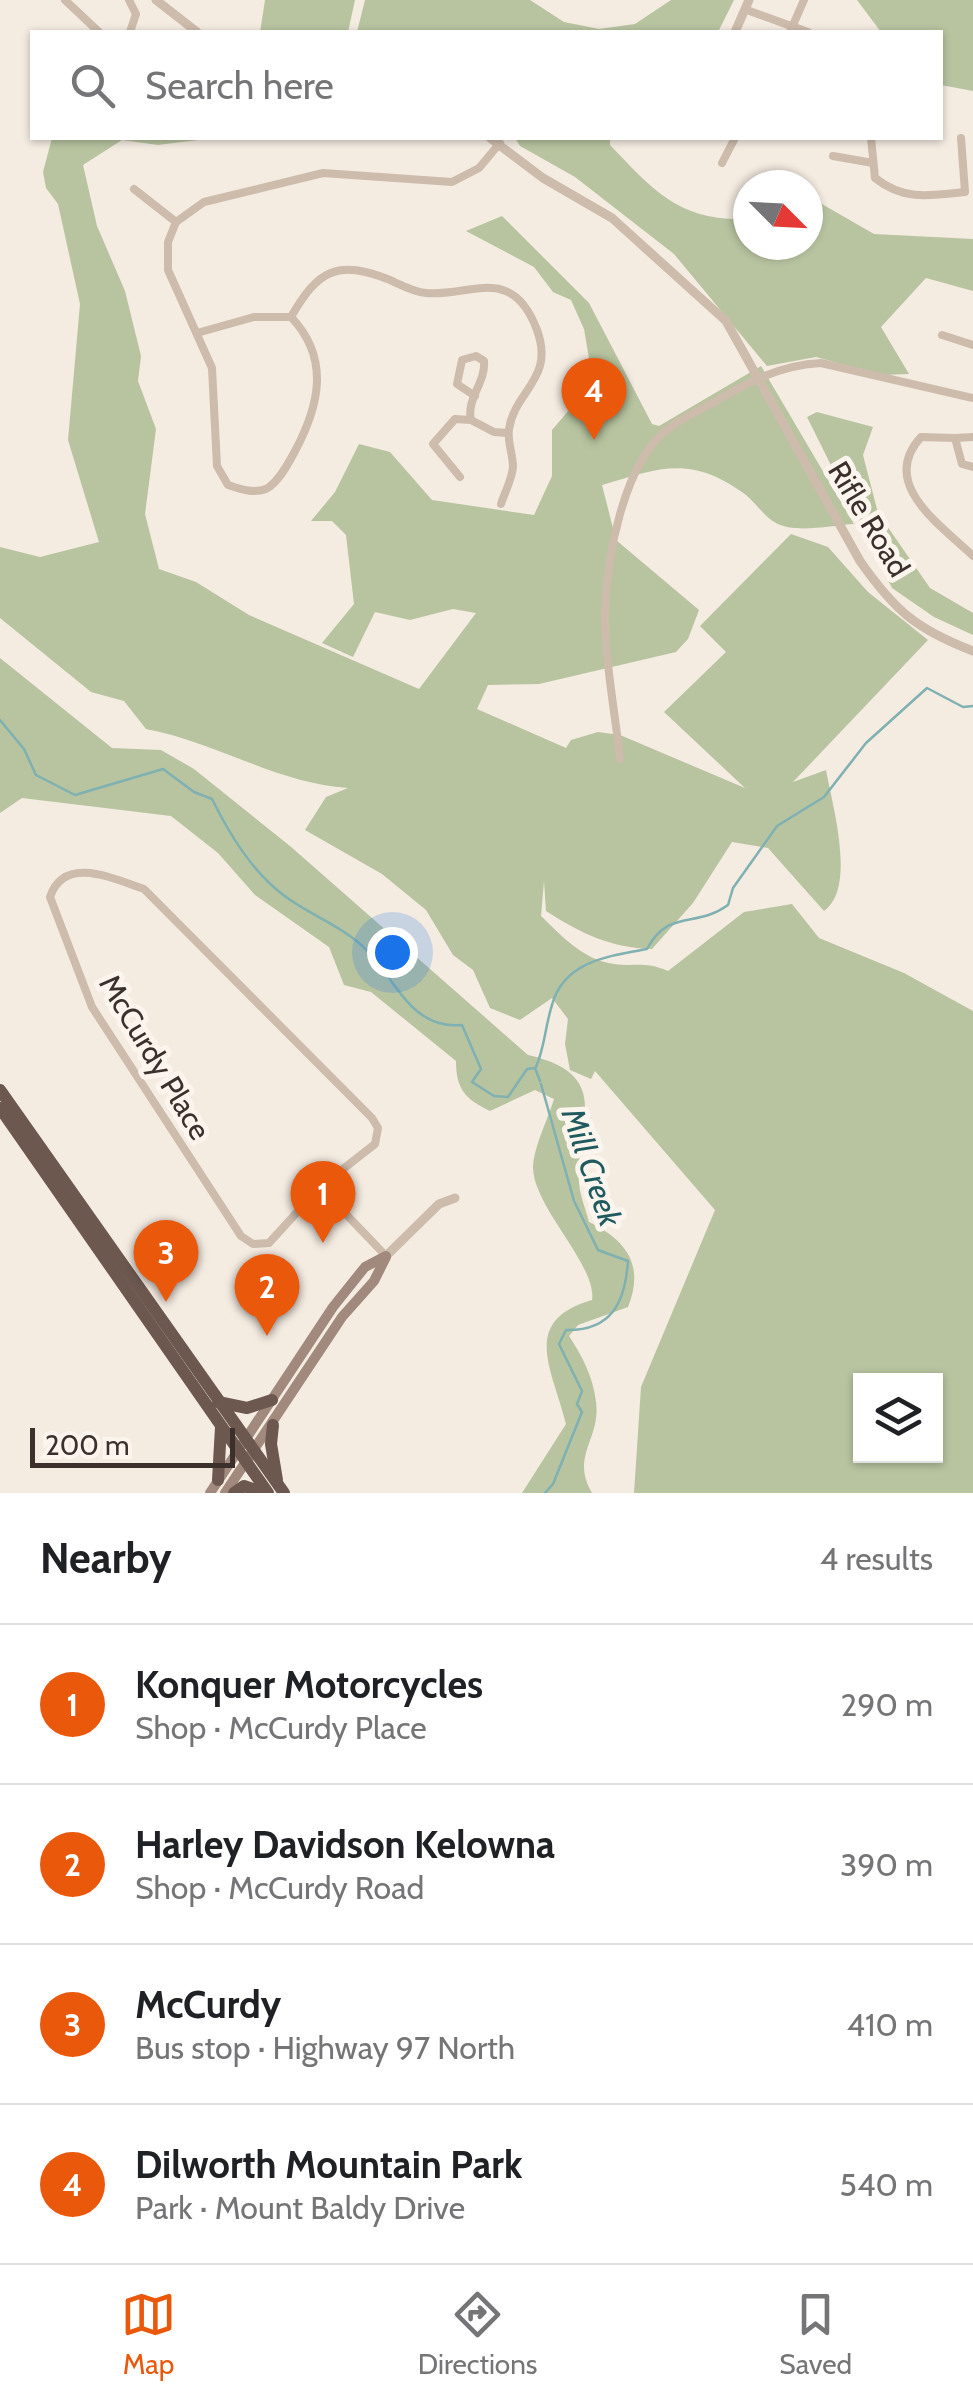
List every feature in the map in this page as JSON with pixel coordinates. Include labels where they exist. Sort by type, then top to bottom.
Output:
[{"type":"highway","points":[[0,1090],[218,1402],[274,1490]]},
{"type":"highway","points":[[0,1108],[221,1425],[246,1450]]},
{"type":"highway","points":[[218,1402],[247,1408],[272,1400]]},
{"type":"highway","points":[[218,1489],[221,1425]]},
{"type":"highway","points":[[273,1425],[274,1490]]},
{"type":"highway","points":[[234,1493],[244,1486],[274,1490]]},
{"type":"main road","points":[[218,1489],[246,1450],[272,1400],[332,1307],[365,1268],[386,1256]]},
{"type":"main road","points":[[246,1450],[273,1425],[386,1256]]},
{"type":"street","points":[[65,0],[97,30]]},
{"type":"street","points":[[129,0],[136,14],[131,30]]},
{"type":"street","points":[[156,0],[189,30]]},
{"type":"street","points":[[736,30],[748,5],[792,29],[804,0]]},
{"type":"street","points":[[871,140],[875,178],[892,191],[912,197],[966,192],[961,138]]},
{"type":"street","points":[[197,333],[254,317],[291,318],[301,328],[318,366],[316,406],[286,468],[267,488],[248,491],[228,485],[217,466],[212,368],[168,270],[168,242],[176,222],[204,202],[323,173],[452,182],[479,168],[502,140]]},
{"type":"street","name":"Rifle Road","points":[[502,140],[543,178],[612,218],[726,322],[860,562],[884,595],[904,618],[973,652]]},
{"type":"street","points":[[722,163],[734,140]]},
{"type":"street","points":[[833,156],[874,163]]},
{"type":"street","points":[[134,188],[176,222]]},
{"type":"street","points":[[291,318],[309,286],[337,270],[373,273],[423,294],[484,284],[497,288],[528,313],[542,352],[540,371],[513,414],[508,433],[513,470],[502,504]]},
{"type":"street","points":[[942,335],[973,345]]},
{"type":"street","points":[[472,420],[469,410],[475,396],[485,372],[484,361],[476,356],[462,360],[456,372],[457,384],[475,396]]},
{"type":"street","points":[[620,759],[605,615],[622,503],[646,454],[666,430],[757,377],[796,364],[821,363],[973,398]]},
{"type":"street","points":[[460,477],[433,444],[455,419],[472,420],[494,432],[508,433]]},
{"type":"street","points":[[973,437],[921,436],[911,448],[905,468],[917,504],[973,556]]},
{"type":"street","points":[[955,438],[962,464],[973,467]]},
{"type":"street","name":"McCurdy Place","points":[[71,872],[106,876],[144,888],[372,1118],[378,1128],[375,1144],[320,1187],[269,1243],[254,1244],[241,1236],[92,1007],[50,897],[55,882],[71,872]]},
{"type":"street","points":[[320,1187],[386,1256],[439,1204],[455,1198]]},
{"type":"green space","points":[[265,0],[355,0],[348,30],[260,30]]},
{"type":"green space","points":[[365,0],[530,0],[564,22],[599,29],[635,24],[671,0],[734,0],[719,30],[358,30]]},
{"type":"green space","points":[[857,0],[973,0],[973,91],[943,85],[943,30],[880,30]]},
{"type":"green space","points":[[51,140],[122,140],[83,165],[97,226],[125,291],[141,356],[138,381],[156,429],[145,514],[159,569],[196,582],[249,615],[419,689],[476,613],[453,609],[410,620],[375,612],[353,657],[322,643],[354,604],[346,535],[332,521],[311,521],[335,492],[359,444],[390,452],[432,500],[534,515],[552,476],[552,430],[593,382],[584,329],[571,300],[553,292],[534,267],[466,231],[502,216],[589,303],[652,424],[659,426],[761,366],[854,524],[784,526],[771,520],[746,495],[723,480],[689,469],[657,470],[602,485],[616,540],[699,610],[688,639],[676,652],[539,684],[488,685],[477,709],[566,748],[571,740],[598,732],[620,735],[745,788],[664,712],[726,652],[700,626],[791,534],[828,547],[868,592],[928,640],[793,782],[826,770],[841,865],[834,900],[824,911],[768,848],[732,842],[693,903],[652,949],[596,938],[546,911],[544,881],[541,916],[592,958],[668,971],[744,912],[792,904],[819,938],[904,973],[973,1011],[973,1493],[634,1493],[641,1387],[715,1210],[595,1071],[591,1079],[570,1070],[565,1044],[568,1019],[552,998],[520,1020],[490,1008],[473,970],[453,955],[426,910],[382,874],[305,830],[326,797],[348,788],[271,771],[146,729],[124,701],[91,692],[0,618],[0,547],[40,557],[99,542],[68,440],[80,304],[58,204],[46,188],[43,172]]},
{"type":"green space","points":[[122,140],[198,140],[158,145]]},
{"type":"green space","points":[[516,140],[610,140],[626,162],[670,200],[704,215],[733,219],[733,260],[823,260],[823,205],[874,234],[973,239],[973,291],[926,278],[881,327],[909,374],[882,375],[816,357],[767,366],[674,254],[575,177],[520,146]]},
{"type":"green space","points":[[817,412],[873,427],[863,455],[878,513],[930,588],[973,613],[973,635],[934,617],[892,588],[807,417]]},
{"type":"green space","points":[[0,658],[112,748],[161,750],[194,769],[290,846],[528,1055],[573,1075],[582,1089],[585,1105],[579,1183],[589,1222],[622,1246],[633,1266],[634,1279],[628,1307],[578,1325],[569,1336],[586,1367],[596,1402],[584,1468],[592,1493],[522,1493],[566,1424],[549,1366],[548,1334],[556,1320],[570,1309],[592,1300],[585,1270],[536,1183],[534,1159],[554,1099],[535,1090],[490,1111],[474,1102],[460,1086],[456,1061],[371,992],[344,985],[329,947],[255,895],[218,853],[171,816],[22,798],[0,813]]},
{"type":"waterway","points":[[536,1067],[558,990],[577,970],[603,958],[647,949],[664,928],[728,905],[733,888],[777,826],[824,797],[866,743],[927,688],[963,707],[973,706]]},
{"type":"waterway","name":"Mill Creek","points":[[0,720],[24,749],[36,775],[75,795],[163,769],[194,792],[212,799],[243,852],[274,887],[359,943],[414,1009],[443,1024],[462,1025],[481,1069],[472,1082],[494,1096],[508,1097],[527,1069],[535,1068],[540,1081]]},
{"type":"waterway","name":"Mill Creek","points":[[541,1084],[574,1201],[598,1250],[628,1261],[624,1289],[613,1311],[595,1325],[566,1330],[559,1344],[582,1391],[577,1404],[582,1412],[553,1484],[545,1493]]},
{"type":"place","name":"Dilworth Mountain Park","points":[[594,440]]},
{"type":"place","name":"Konquer Motorcycles","points":[[323,1243]]},
{"type":"place","name":"McCurdy","points":[[166,1302]]},
{"type":"place","name":"Harley Davidson Kelowna","points":[[267,1336]]}]
